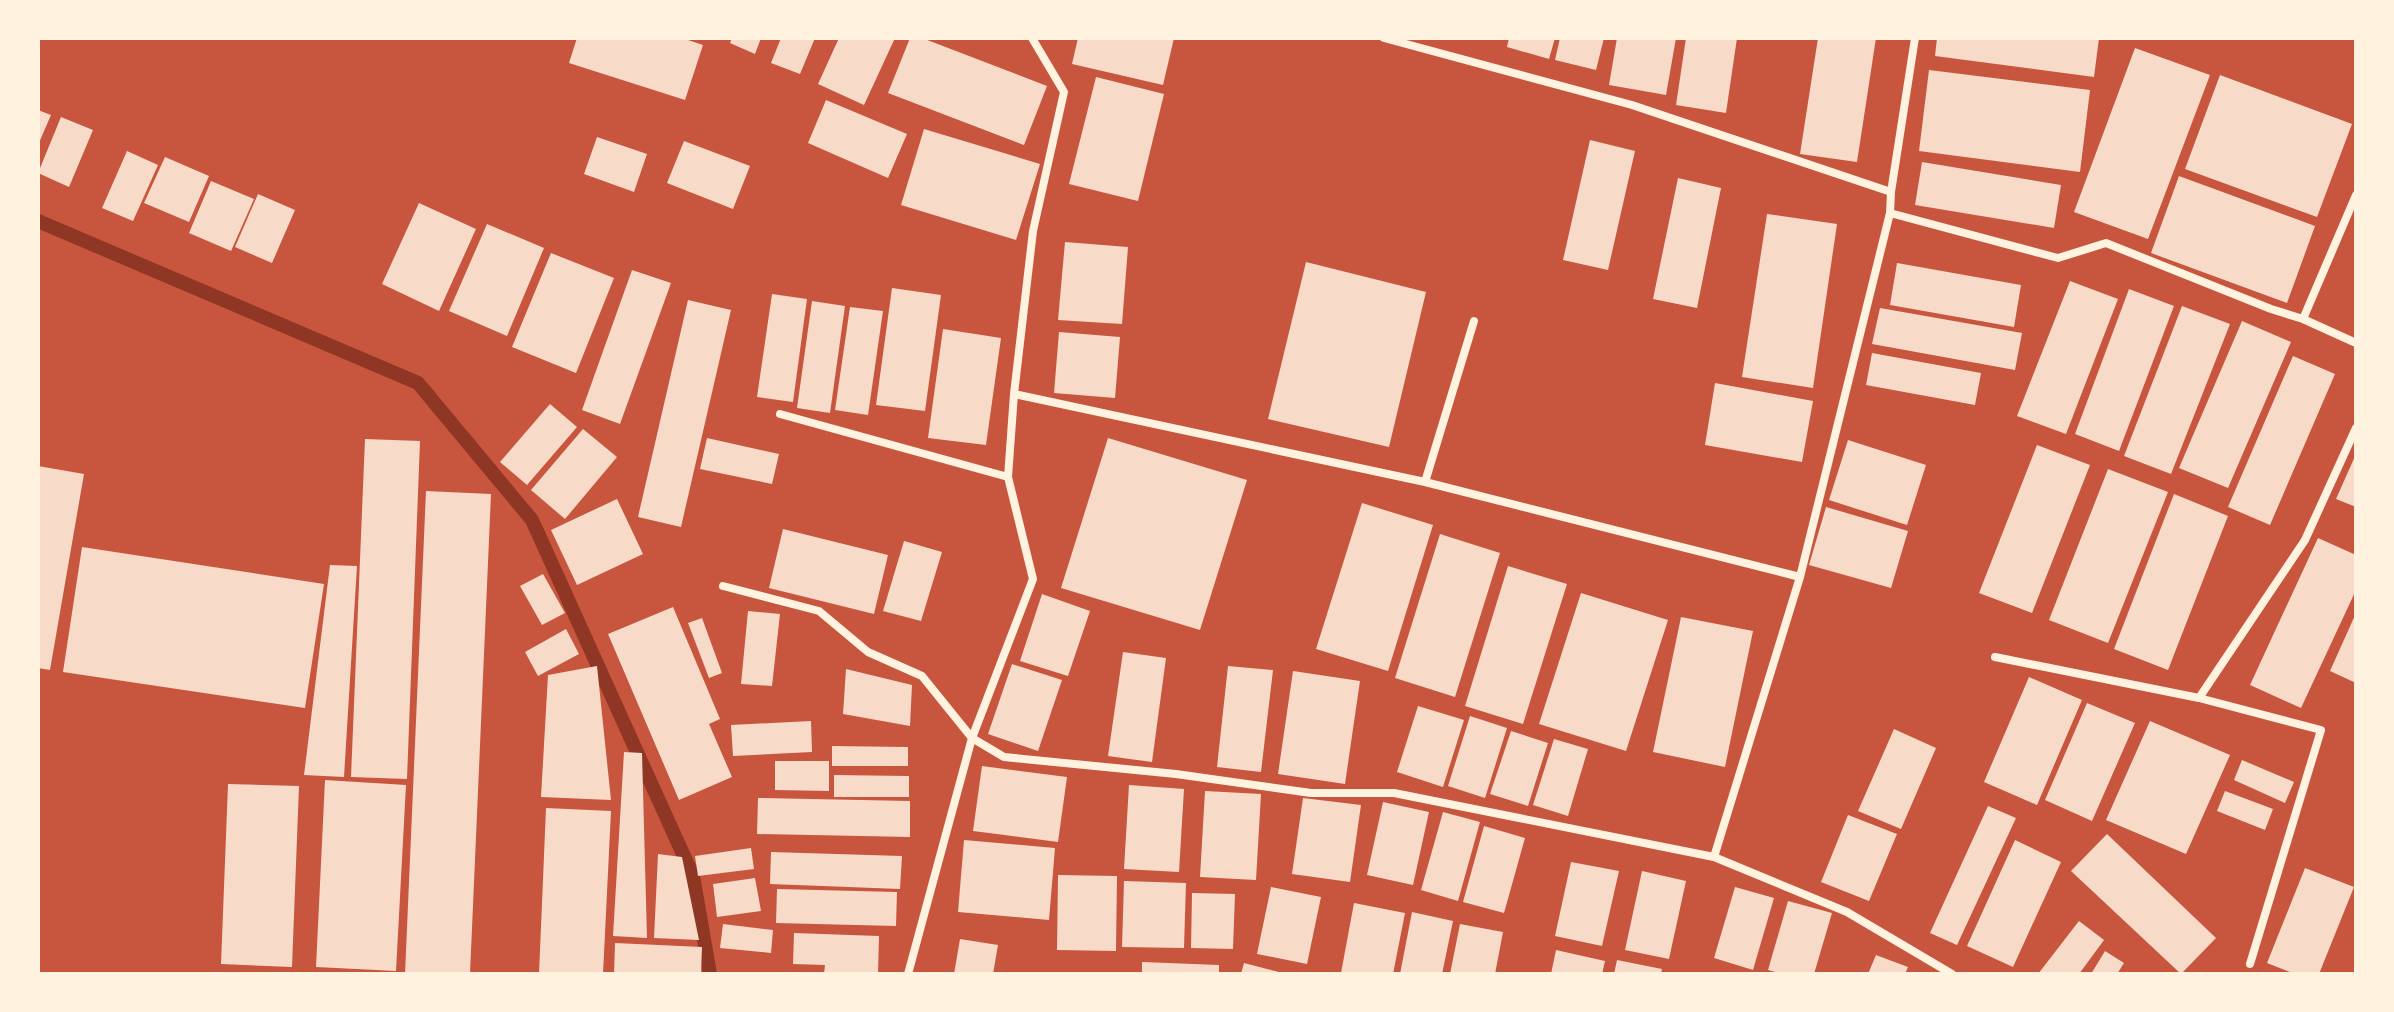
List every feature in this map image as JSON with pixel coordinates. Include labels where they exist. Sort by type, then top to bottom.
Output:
[{"type":"street","points":[[908,974],[972,738],[1033,579],[1008,477],[1014,394],[1033,231],[1064,92],[1032,38]]},
{"type":"street","points":[[1384,38],[1632,105],[1891,192]]},
{"type":"street","points":[[1714,857],[1800,577],[1890,213],[1915,38]]},
{"type":"street","points":[[2303,319],[2356,195]]},
{"type":"street","points":[[1890,213],[2058,258],[2106,243],[2303,319],[2356,343]]},
{"type":"street","points":[[1425,482],[1474,321]]},
{"type":"street","points":[[1014,394],[1425,482],[1800,577]]},
{"type":"street","points":[[780,414],[1008,477]]},
{"type":"street","points":[[2199,698],[2305,540],[2356,428]]},
{"type":"street","points":[[723,586],[819,611],[868,652],[922,676],[972,738],[1004,757],[1176,774],[1311,793],[1394,793],[1714,857],[1847,912],[1952,974]]},
{"type":"street","points":[[1995,657],[2199,698],[2321,730],[2250,964]]},
{"type":"building","points":[[577,38],[682,38],[703,45],[685,100],[569,63]]},
{"type":"building","points":[[732,38],[761,38],[755,54],[730,43]]},
{"type":"building","points":[[781,38],[815,38],[800,74],[771,63]]},
{"type":"building","points":[[839,38],[895,38],[864,105],[818,84]]},
{"type":"building","points":[[910,38],[922,38],[1047,86],[1024,145],[888,93]]},
{"type":"building","points":[[1078,38],[1174,38],[1163,85],[1072,64]]},
{"type":"building","points":[[1509,38],[1555,38],[1549,59],[1507,47]]},
{"type":"building","points":[[1560,38],[1604,38],[1596,70],[1555,60]]},
{"type":"building","points":[[1617,38],[1676,38],[1666,95],[1609,85]]},
{"type":"building","points":[[1686,38],[1737,38],[1726,113],[1676,105]]},
{"type":"building","points":[[1818,38],[1876,38],[1857,162],[1800,154]]},
{"type":"building","points":[[1937,38],[2099,38],[2094,77],[1935,56]]},
{"type":"building","points":[[2135,48],[2210,75],[2148,239],[2074,212]]},
{"type":"building","points":[[1929,70],[2090,90],[2080,172],[1919,151]]},
{"type":"building","points":[[2220,75],[2352,124],[2317,217],[2185,169]]},
{"type":"building","points":[[1096,77],[1164,94],[1138,201],[1069,184]]},
{"type":"building","points":[[826,100],[907,134],[888,178],[808,143]]},
{"type":"building","points":[[38,110],[51,115],[38,145]]},
{"type":"building","points":[[61,117],[93,130],[69,187],[38,173]]},
{"type":"building","points":[[924,129],[1040,164],[1016,240],[901,205]]},
{"type":"building","points":[[597,137],[647,154],[634,192],[584,174]]},
{"type":"building","points":[[1590,140],[1635,151],[1608,270],[1563,260]]},
{"type":"building","points":[[684,141],[750,166],[733,209],[667,183]]},
{"type":"building","points":[[127,151],[158,165],[133,221],[102,208]]},
{"type":"building","points":[[165,157],[209,176],[189,222],[144,203]]},
{"type":"building","points":[[1922,162],[2061,185],[2054,228],[1915,205]]},
{"type":"building","points":[[2179,176],[2315,226],[2287,303],[2151,253]]},
{"type":"building","points":[[1678,178],[1721,188],[1697,308],[1653,299]]},
{"type":"building","points":[[211,181],[254,199],[231,251],[189,233]]},
{"type":"building","points":[[258,194],[295,210],[272,263],[235,247]]},
{"type":"building","points":[[419,203],[476,229],[439,311],[382,284]]},
{"type":"building","points":[[1767,214],[1837,224],[1813,388],[1742,377]]},
{"type":"building","points":[[487,224],[544,248],[507,336],[449,311]]},
{"type":"building","points":[[1065,242],[1128,247],[1122,324],[1058,320]]},
{"type":"building","points":[[551,253],[614,278],[576,373],[512,347]]},
{"type":"building","points":[[1306,262],[1426,292],[1389,447],[1268,419]]},
{"type":"building","points":[[1897,263],[2021,285],[2014,327],[1890,305]]},
{"type":"building","points":[[632,270],[671,283],[620,424],[582,410]]},
{"type":"building","points":[[2070,281],[2118,299],[2066,434],[2017,416]]},
{"type":"building","points":[[892,288],[941,295],[925,411],[876,405]]},
{"type":"building","points":[[2129,289],[2174,306],[2119,451],[2075,434]]},
{"type":"building","points":[[772,294],[807,299],[793,402],[757,397]]},
{"type":"building","points":[[688,300],[731,310],[681,527],[638,517]]},
{"type":"building","points":[[812,301],[845,306],[830,413],[797,408]]},
{"type":"building","points":[[2182,306],[2230,324],[2171,474],[2124,456]]},
{"type":"building","points":[[850,307],[883,311],[868,415],[835,410]]},
{"type":"building","points":[[1880,308],[2022,333],[2015,370],[1872,344]]},
{"type":"building","points":[[2242,321],[2291,342],[2228,488],[2179,468]]},
{"type":"building","points":[[943,329],[1001,338],[986,445],[928,438]]},
{"type":"building","points":[[1059,332],[1120,337],[1115,398],[1054,393]]},
{"type":"building","points":[[1872,353],[1981,373],[1975,405],[1866,385]]},
{"type":"building","points":[[2293,356],[2335,374],[2270,525],[2228,507]]},
{"type":"building","points":[[1715,383],[1813,401],[1802,462],[1705,445]]},
{"type":"building","points":[[550,404],[577,427],[527,485],[500,462]]},
{"type":"building","points":[[583,429],[617,457],[565,519],[531,490]]},
{"type":"building","points":[[707,438],[779,454],[772,484],[700,469]]},
{"type":"building","points":[[1108,438],[1247,480],[1200,630],[1061,588]]},
{"type":"building","points":[[365,439],[420,441],[407,779],[351,777]]},
{"type":"building","points":[[1848,440],[1926,465],[1907,525],[1829,500]]},
{"type":"building","points":[[2037,445],[2090,465],[2032,613],[1979,593]]},
{"type":"building","points":[[2356,454],[2356,507],[2336,499]]},
{"type":"building","points":[[38,466],[84,474],[50,670],[38,668]]},
{"type":"building","points":[[2108,469],[2168,492],[2108,643],[2049,620]]},
{"type":"building","points":[[426,491],[491,494],[470,974],[405,974]]},
{"type":"building","points":[[2174,494],[2228,516],[2168,670],[2114,649]]},
{"type":"building","points":[[617,499],[643,554],[577,585],[551,530]]},
{"type":"building","points":[[1362,503],[1433,525],[1388,671],[1316,649]]},
{"type":"building","points":[[1826,507],[1908,531],[1891,588],[1809,565]]},
{"type":"building","points":[[783,529],[888,555],[874,614],[769,588]]},
{"type":"building","points":[[1440,534],[1500,553],[1455,697],[1395,678]]},
{"type":"building","points":[[2318,538],[2356,555],[2356,590],[2301,708],[2250,685]]},
{"type":"building","points":[[904,541],[942,552],[921,621],[883,611]]},
{"type":"building","points":[[82,547],[324,584],[305,708],[63,672]]},
{"type":"building","points":[[330,565],[357,566],[344,777],[304,775]]},
{"type":"building","points":[[1508,566],[1567,584],[1523,724],[1465,706]]},
{"type":"building","points":[[543,574],[565,613],[542,625],[520,586]]},
{"type":"building","points":[[1581,593],[1668,620],[1626,751],[1539,724]]},
{"type":"building","points":[[1042,594],[1090,611],[1068,676],[1020,661]]},
{"type":"building","points":[[673,607],[720,719],[709,724],[732,777],[679,800],[608,634]]},
{"type":"building","points":[[748,611],[780,614],[772,686],[741,684]]},
{"type":"building","points":[[2356,613],[2356,683],[2330,671]]},
{"type":"building","points":[[1681,617],[1753,631],[1725,767],[1653,752]]},
{"type":"building","points":[[702,618],[722,673],[709,678],[688,623]]},
{"type":"building","points":[[566,629],[579,654],[538,676],[525,652]]},
{"type":"building","points":[[1123,652],[1166,658],[1152,762],[1108,756]]},
{"type":"building","points":[[1012,664],[1062,680],[1038,751],[988,734]]},
{"type":"building","points":[[597,666],[611,800],[541,797],[548,675]]},
{"type":"building","points":[[1228,666],[1273,670],[1261,772],[1217,767]]},
{"type":"building","points":[[846,669],[912,685],[910,726],[843,714]]},
{"type":"building","points":[[1293,671],[1360,681],[1345,784],[1278,774]]},
{"type":"building","points":[[2029,677],[2082,700],[2037,805],[1984,782]]},
{"type":"building","points":[[2087,703],[2135,723],[2092,821],[2045,800]]},
{"type":"building","points":[[1418,706],[1464,720],[1443,787],[1397,772]]},
{"type":"building","points":[[1470,716],[1507,728],[1485,798],[1448,786]]},
{"type":"building","points":[[811,721],[812,752],[733,756],[731,725]]},
{"type":"building","points":[[2150,721],[2230,755],[2186,854],[2106,820]]},
{"type":"building","points":[[1894,729],[1936,748],[1901,829],[1858,811]]},
{"type":"building","points":[[1511,731],[1548,743],[1528,806],[1490,794]]},
{"type":"building","points":[[1554,739],[1588,749],[1568,816],[1533,805]]},
{"type":"building","points":[[832,746],[908,747],[908,766],[832,766]]},
{"type":"building","points":[[624,752],[642,753],[647,938],[613,936]]},
{"type":"building","points":[[2242,760],[2294,782],[2285,803],[2234,780]]},
{"type":"building","points":[[775,761],[829,761],[829,791],[775,790]]},
{"type":"building","points":[[982,766],[1067,777],[1058,842],[973,831]]},
{"type":"building","points":[[834,775],[909,776],[909,797],[834,797]]},
{"type":"building","points":[[325,780],[406,785],[396,971],[316,967]]},
{"type":"building","points":[[228,784],[299,786],[292,967],[221,964]]},
{"type":"building","points":[[1129,785],[1184,789],[1179,872],[1124,869]]},
{"type":"building","points":[[1205,791],[1261,794],[1256,880],[1200,877]]},
{"type":"building","points":[[2225,791],[2273,809],[2265,830],[2217,811]]},
{"type":"building","points":[[758,798],[910,801],[910,837],[757,834]]},
{"type":"building","points":[[1303,798],[1361,805],[1350,882],[1292,874]]},
{"type":"building","points":[[1383,802],[1429,812],[1413,885],[1367,875]]},
{"type":"building","points":[[1988,806],[2016,818],[1957,945],[1930,933]]},
{"type":"building","points":[[546,808],[611,811],[603,974],[539,974]]},
{"type":"building","points":[[1443,812],[1480,822],[1458,901],[1421,890]]},
{"type":"building","points":[[1848,815],[1897,834],[1869,901],[1821,882]]},
{"type":"building","points":[[1484,826],[1525,838],[1504,913],[1463,902]]},
{"type":"building","points":[[2107,834],[2216,938],[2181,974],[2071,871]]},
{"type":"building","points":[[964,840],[1055,848],[1049,920],[958,912]]},
{"type":"building","points":[[2015,840],[2061,862],[2013,967],[1967,946]]},
{"type":"building","points":[[751,848],[754,869],[698,876],[695,856]]},
{"type":"building","points":[[771,852],[902,856],[900,889],[770,884]]},
{"type":"building","points":[[658,854],[682,857],[699,940],[654,938]]},
{"type":"building","points":[[1571,862],[1619,871],[1602,946],[1555,936]]},
{"type":"building","points":[[2305,868],[2354,887],[2319,974],[2295,974],[2267,963]]},
{"type":"building","points":[[1642,871],[1686,881],[1669,959],[1625,950]]},
{"type":"building","points":[[1058,875],[1117,876],[1116,951],[1057,950]]},
{"type":"building","points":[[755,878],[761,911],[717,917],[713,884]]},
{"type":"building","points":[[1124,881],[1186,883],[1184,948],[1122,947]]},
{"type":"building","points":[[1271,887],[1321,897],[1307,964],[1257,954]]},
{"type":"building","points":[[1735,887],[1774,898],[1753,970],[1714,958]]},
{"type":"building","points":[[777,889],[897,892],[896,926],[776,923]]},
{"type":"building","points":[[1192,893],[1235,894],[1233,949],[1191,948]]},
{"type":"building","points":[[1788,901],[1832,913],[1814,974],[1783,974],[1768,970]]},
{"type":"building","points":[[1354,903],[1405,913],[1393,974],[1341,973]]},
{"type":"building","points":[[1412,912],[1453,921],[1442,974],[1400,974]]},
{"type":"building","points":[[2079,921],[2104,940],[2079,974],[2038,974]]},
{"type":"building","points":[[723,924],[773,930],[771,953],[720,948]]},
{"type":"building","points":[[1460,924],[1503,932],[1495,974],[1450,974]]},
{"type":"building","points":[[794,933],[879,936],[878,974],[824,974],[825,965],[793,964]]},
{"type":"building","points":[[960,939],[998,945],[993,974],[954,974]]},
{"type":"building","points":[[615,943],[702,947],[701,974],[614,974]]},
{"type":"building","points":[[1556,950],[1605,961],[1602,974],[1551,974]]},
{"type":"building","points":[[2105,951],[2124,963],[2117,974],[2091,974]]},
{"type":"building","points":[[1876,955],[1908,967],[1905,974],[1868,974]]},
{"type":"building","points":[[1617,960],[1662,969],[1661,974],[1614,974]]},
{"type":"building","points":[[1142,962],[1219,965],[1219,974],[1142,974]]},
{"type":"building","points":[[1244,963],[1283,973],[1283,974],[1241,974]]},
{"type":"waterway","points":[[38,221],[418,383],[532,520],[693,876],[710,974]]}]
